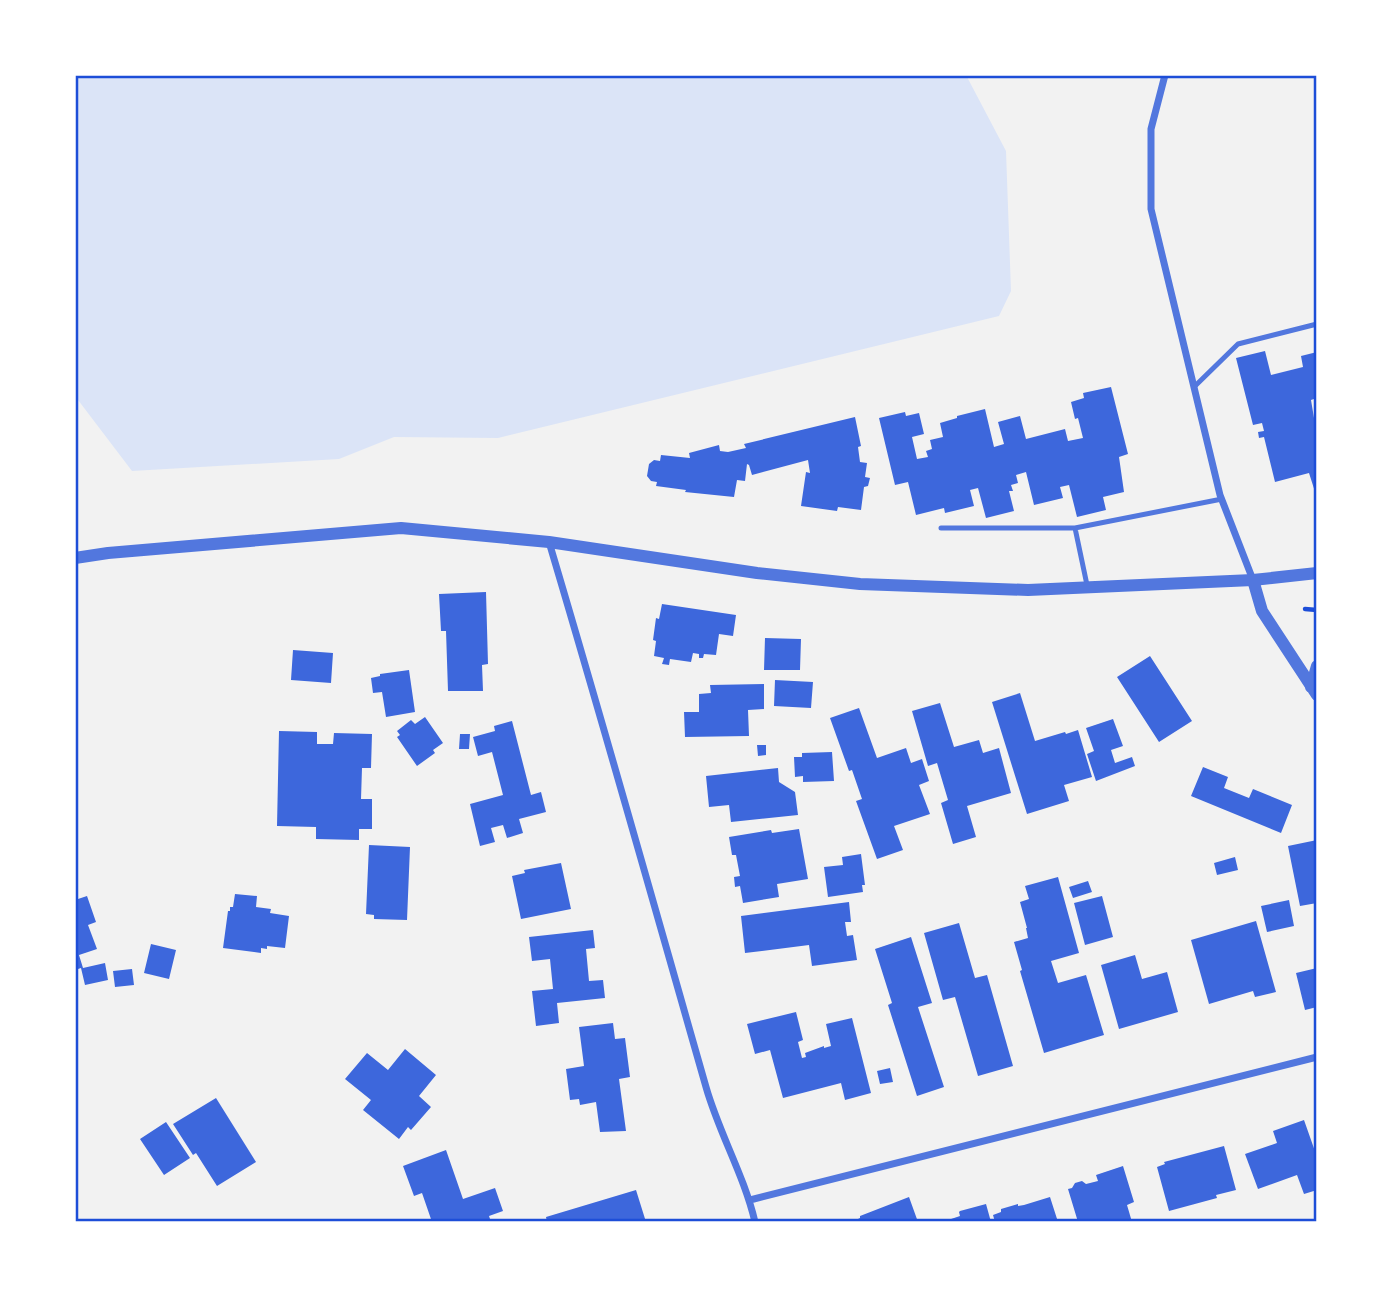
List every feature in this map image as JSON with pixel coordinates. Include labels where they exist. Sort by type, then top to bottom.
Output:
[{"type":"street","points":[[1165,75],[1151,129],[1151,209],[1194,387],[1222,499],[1262,611],[1314,691]]},
{"type":"street","points":[[75,558],[401,528],[549,542],[757,573],[851,583],[1028,590],[1253,580],[1317,573]]},
{"type":"street","points":[[549,542],[710,1100],[750,1200],[755,1222]]},
{"type":"street","points":[[1314,691],[1317,666]]},
{"type":"street","points":[[750,1200],[1317,1056]]},
{"type":"lane","points":[[1194,387],[1238,344],[1317,324]]},
{"type":"lane","points":[[941,528],[1074,528],[1222,499]]},
{"type":"lane","points":[[1074,528],[1088,588]]},
{"type":"path","points":[[1306,609],[1317,610]]},
{"type":"shaded area","points":[[75,75],[966,75],[1006,151],[1011,291],[999,316],[498,438],[394,437],[339,459],[132,471],[75,396]]},
{"type":"building","points":[[1265,351],[1271,375],[1303,367],[1301,356],[1317,352],[1317,398],[1311,400],[1315,424],[1317,423],[1317,498],[1309,473],[1275,482],[1264,437],[1259,438],[1258,432],[1264,431],[1262,423],[1253,425],[1236,358]]},
{"type":"building","points":[[1111,387],[1128,454],[1119,457],[1124,492],[1103,497],[1106,510],[1077,517],[1069,485],[1060,487],[1063,498],[1034,505],[1026,472],[1016,475],[1018,483],[1011,485],[1013,491],[1009,491],[1014,511],[986,518],[978,488],[970,490],[974,506],[945,513],[944,508],[916,515],[908,482],[895,485],[879,418],[905,412],[906,416],[919,413],[924,434],[912,437],[917,459],[928,457],[926,451],[932,449],[930,440],[943,437],[940,423],[985,409],[994,447],[1004,444],[998,422],[1020,416],[1026,439],[1065,429],[1068,441],[1083,438],[1071,402],[1084,398],[1083,393]]},
{"type":"building","points":[[855,417],[861,446],[858,447],[860,462],[867,463],[865,477],[870,478],[868,486],[864,487],[861,510],[838,507],[837,511],[801,506],[806,472],[810,473],[808,460],[752,475],[747,464],[745,481],[737,480],[734,497],[656,486],[657,482],[651,481],[647,476],[649,464],[654,460],[660,461],[661,455],[690,458],[689,453],[719,445],[720,451],[728,452],[746,448],[744,444]]},
{"type":"building","points":[[486,592],[488,664],[482,665],[483,691],[448,691],[446,631],[441,631],[439,594]]},
{"type":"building","points":[[662,604],[736,615],[733,636],[719,634],[716,655],[704,654],[703,658],[699,658],[699,654],[693,653],[691,662],[670,659],[669,665],[662,664],[664,658],[654,656],[656,641],[653,640],[656,618],[659,619]]},
{"type":"building","points":[[765,638],[801,639],[800,670],[764,670]]},
{"type":"building","points":[[293,650],[333,653],[331,683],[291,680]]},
{"type":"building","points":[[1150,656],[1192,721],[1159,742],[1117,677]]},
{"type":"building","points":[[409,670],[415,712],[386,717],[382,692],[373,693],[371,678]]},
{"type":"building","points":[[775,680],[813,682],[811,708],[774,706]]},
{"type":"building","points":[[764,684],[764,709],[748,710],[749,736],[685,737],[684,712],[699,712],[699,694],[711,693],[710,685]]},
{"type":"building","points":[[1020,693],[1035,741],[1078,730],[1092,777],[1064,785],[1069,801],[1027,814],[992,702]]},
{"type":"building","points":[[940,703],[954,747],[979,740],[983,753],[999,748],[1011,793],[967,806],[976,837],[953,844],[941,803],[948,800],[937,763],[928,766],[912,711]]},
{"type":"building","points":[[859,708],[877,758],[906,748],[911,763],[922,759],[929,781],[919,785],[930,814],[894,826],[903,850],[877,859],[856,801],[862,799],[830,718]]},
{"type":"building","points":[[425,717],[443,743],[433,750],[435,753],[417,766],[397,737],[400,735],[397,731],[411,720],[415,724]]},
{"type":"building","points":[[1113,719],[1123,746],[1111,750],[1115,763],[1132,757],[1135,766],[1096,781],[1087,754],[1094,751],[1086,728]]},
{"type":"building","points":[[512,721],[531,795],[541,792],[546,812],[519,819],[523,833],[507,838],[503,825],[491,828],[495,842],[480,846],[470,804],[503,795],[492,752],[478,756],[473,737],[495,731],[494,726]]},
{"type":"building","points":[[279,731],[317,732],[317,744],[333,744],[334,733],[372,734],[371,768],[362,768],[361,799],[372,799],[372,829],[359,829],[359,840],[316,839],[316,827],[277,826]]},
{"type":"building","points":[[460,734],[470,734],[469,749],[459,749]]},
{"type":"building","points":[[757,745],[766,745],[766,755],[758,756]]},
{"type":"building","points":[[832,752],[834,781],[803,782],[803,776],[795,777],[794,757],[802,757],[802,753]]},
{"type":"building","points":[[1203,767],[1228,777],[1224,788],[1249,798],[1253,789],[1292,805],[1281,833],[1191,796]]},
{"type":"building","points":[[778,768],[779,782],[795,792],[798,815],[731,822],[729,805],[709,807],[706,776]]},
{"type":"building","points":[[799,829],[808,879],[777,884],[779,897],[743,903],[740,886],[735,887],[734,877],[740,876],[729,837],[771,830],[772,833]]},
{"type":"building","points":[[1317,840],[1317,903],[1300,906],[1288,846]]},
{"type":"building","points":[[369,845],[410,847],[407,920],[374,919],[374,915],[366,914]]},
{"type":"building","points":[[861,854],[865,885],[862,885],[863,892],[828,897],[824,867],[843,865],[842,857]]},
{"type":"building","points":[[1235,857],[1238,870],[1217,875],[1214,863]]},
{"type":"building","points":[[561,863],[571,909],[521,919],[512,876],[525,873],[524,870]]},
{"type":"building","points":[[1058,877],[1079,953],[1051,961],[1058,983],[1086,975],[1104,1035],[1044,1053],[1014,942],[1028,938],[1020,902],[1029,899],[1025,886]]},
{"type":"building","points":[[1088,881],[1092,892],[1073,898],[1069,887]]},
{"type":"building","points":[[235,894],[257,896],[256,907],[271,909],[270,913],[289,916],[285,948],[267,946],[267,949],[261,948],[261,953],[223,948],[228,911],[233,907]]},
{"type":"building","points":[[87,896],[96,922],[88,925],[97,949],[79,955],[83,968],[105,963],[108,980],[85,985],[81,968],[75,970],[75,900]]},
{"type":"building","points":[[1102,896],[1113,937],[1085,945],[1074,903]]},
{"type":"building","points":[[1289,900],[1294,926],[1267,932],[1261,906]]},
{"type":"building","points":[[849,902],[851,922],[845,922],[847,936],[853,935],[857,960],[812,966],[809,945],[745,953],[741,916]]},
{"type":"building","points":[[1256,921],[1276,992],[1255,997],[1253,991],[1209,1004],[1191,940]]},
{"type":"building","points":[[959,923],[975,978],[987,975],[1013,1066],[978,1076],[955,997],[943,1000],[924,933]]},
{"type":"building","points":[[593,930],[595,948],[586,949],[589,981],[603,980],[605,998],[557,1003],[559,1023],[536,1026],[532,991],[553,989],[550,959],[532,961],[529,937]]},
{"type":"building","points":[[911,937],[932,1003],[918,1007],[944,1087],[917,1096],[888,1005],[892,1003],[875,949]]},
{"type":"building","points":[[151,944],[176,950],[169,979],[144,973]]},
{"type":"building","points":[[1135,955],[1142,979],[1167,972],[1178,1012],[1119,1029],[1101,965]]},
{"type":"building","points":[[1317,968],[1317,1007],[1305,1010],[1296,973]]},
{"type":"building","points":[[132,969],[134,985],[115,987],[113,971]]},
{"type":"building","points":[[796,1012],[803,1040],[798,1042],[802,1058],[806,1057],[805,1053],[831,1046],[826,1024],[852,1018],[871,1093],[845,1100],[841,1083],[783,1098],[770,1050],[755,1054],[747,1024]]},
{"type":"building","points":[[613,1023],[615,1039],[625,1038],[630,1077],[619,1079],[626,1131],[600,1132],[596,1102],[580,1105],[579,1099],[570,1100],[566,1069],[584,1066],[579,1027]]},
{"type":"building","points":[[405,1049],[436,1075],[419,1096],[431,1107],[411,1130],[408,1127],[399,1139],[363,1110],[371,1100],[345,1079],[367,1053],[388,1070]]},
{"type":"building","points":[[890,1068],[893,1082],[880,1084],[877,1071]]},
{"type":"building","points":[[216,1098],[256,1162],[217,1186],[173,1124]]},
{"type":"building","points":[[1304,1120],[1317,1157],[1317,1190],[1304,1194],[1297,1175],[1258,1189],[1245,1154],[1277,1143],[1273,1131]]},
{"type":"building","points":[[166,1122],[190,1158],[164,1175],[140,1139]]},
{"type":"building","points":[[1224,1146],[1236,1190],[1169,1211],[1157,1167],[1165,1164],[1164,1162]]},
{"type":"building","points":[[446,1150],[463,1199],[495,1188],[503,1211],[489,1216],[491,1222],[432,1222],[422,1193],[414,1196],[403,1166]]},
{"type":"building","points":[[1123,1166],[1134,1202],[1127,1205],[1132,1222],[1078,1222],[1068,1189],[1082,1181],[1086,1184],[1098,1181],[1096,1175]]},
{"type":"building","points":[[636,1190],[646,1222],[547,1222],[546,1217]]},
{"type":"building","points":[[909,1197],[918,1222],[852,1222],[860,1216]]},
{"type":"building","points":[[1050,1197],[1058,1222],[995,1222],[993,1215],[1001,1212],[1001,1209]]},
{"type":"building","points":[[986,1204],[991,1222],[942,1222],[960,1216],[960,1211]]}]
